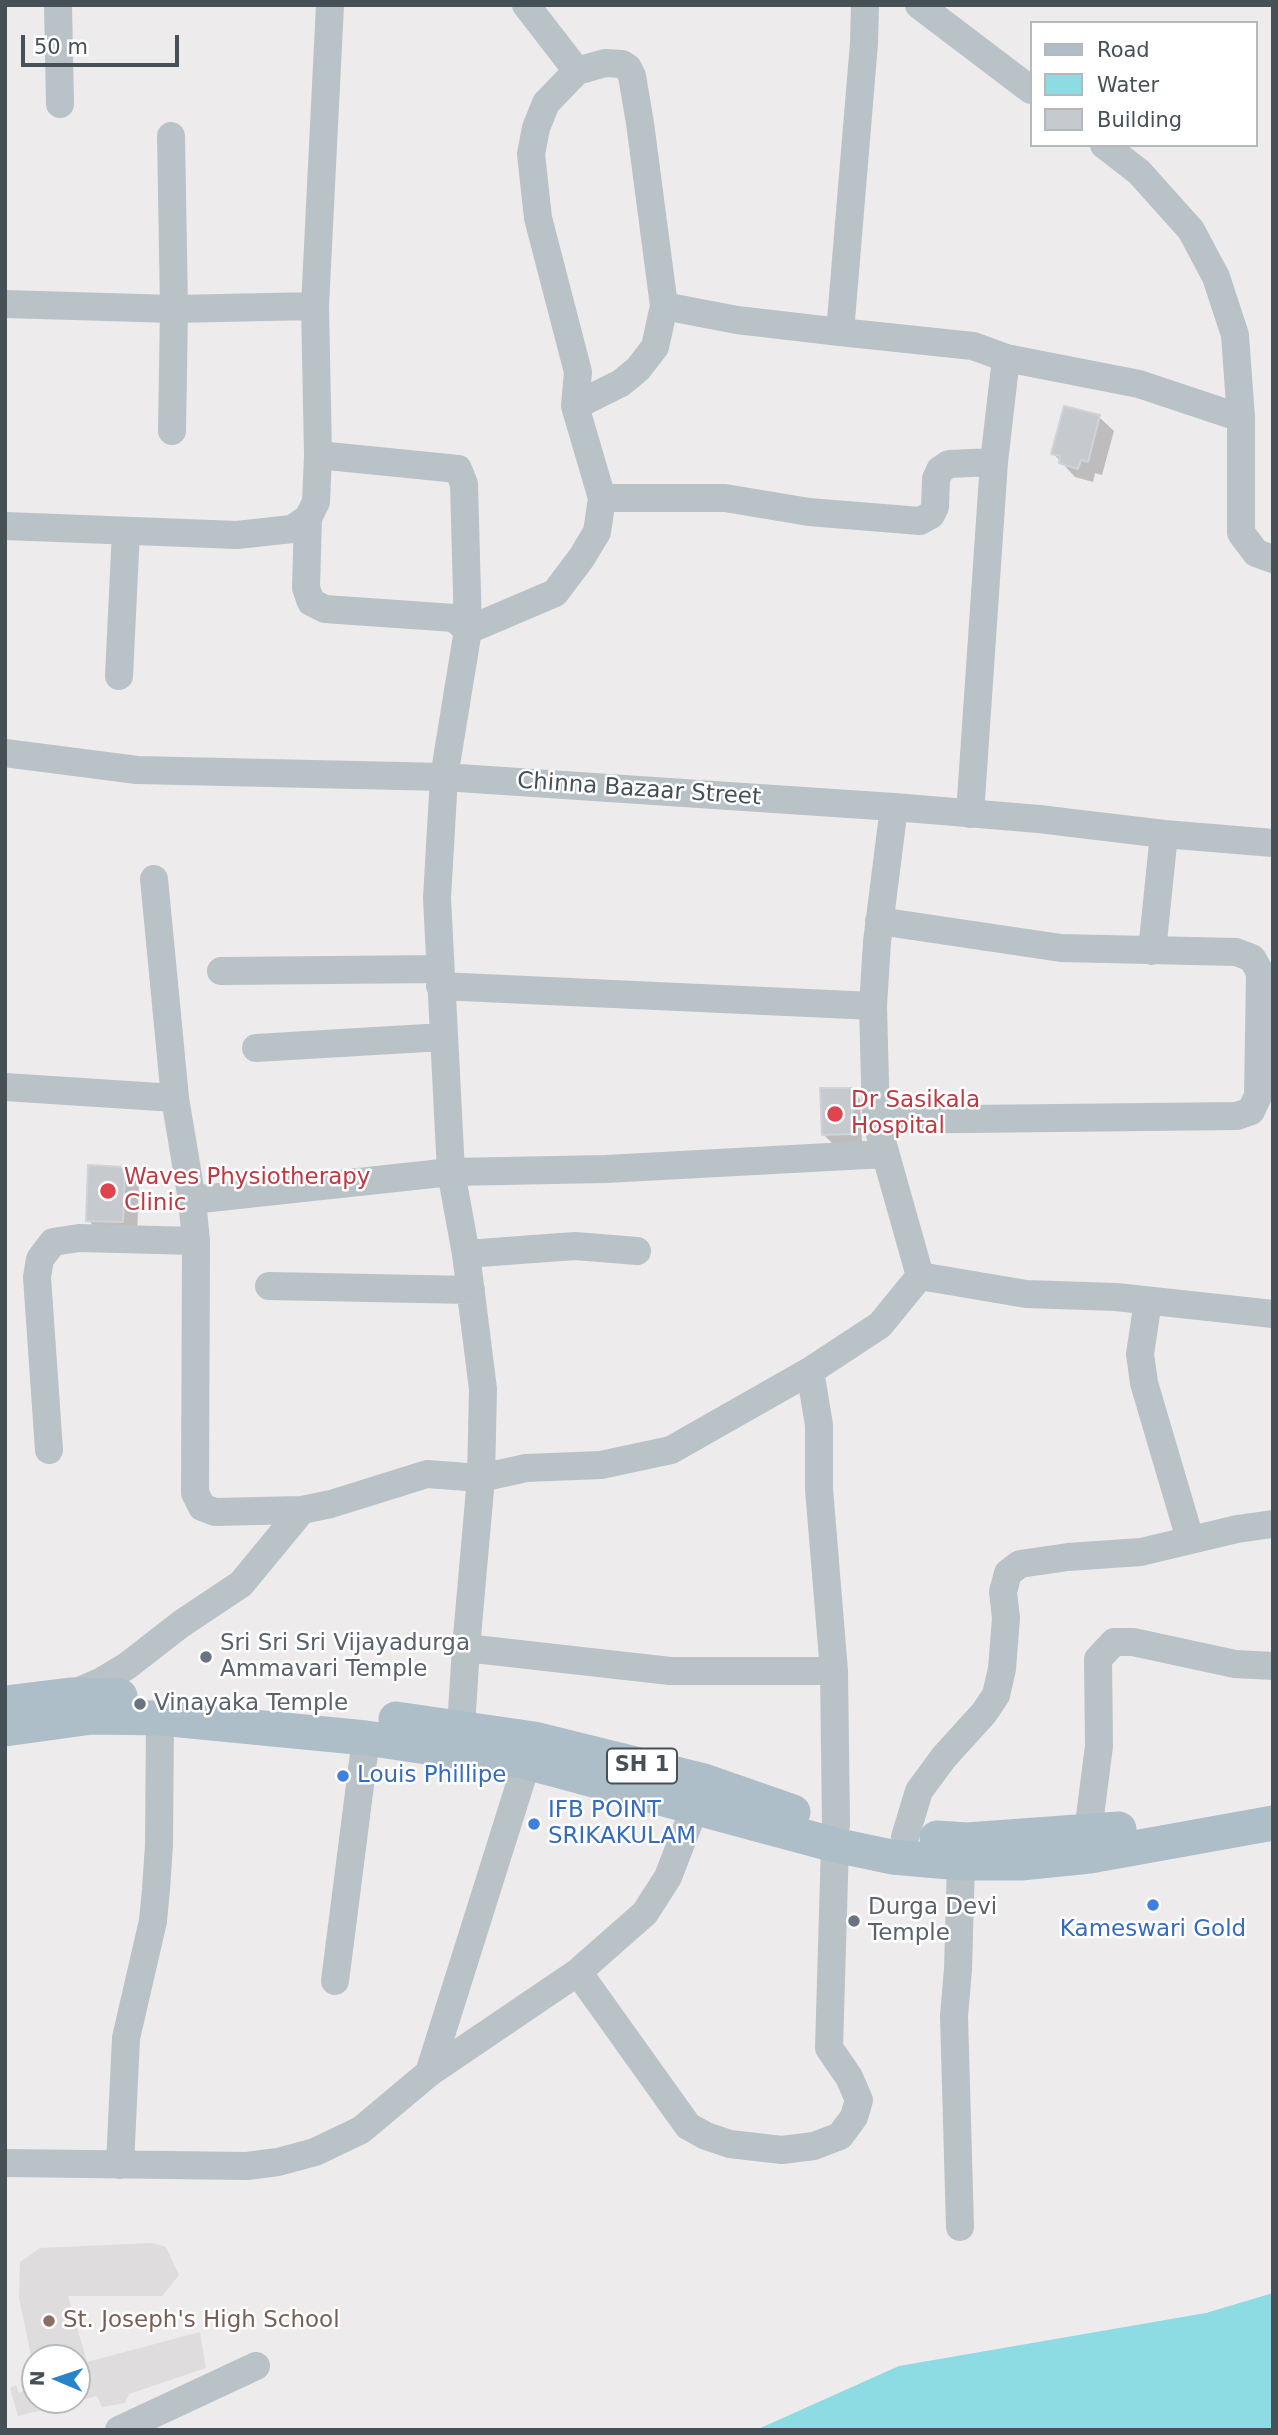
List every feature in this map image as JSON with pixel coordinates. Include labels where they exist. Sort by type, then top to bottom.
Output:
[{"type":"main road","name":"SH 1","points":[[5,1703],[67,1707],[160,1697],[369,1715],[534,1739],[704,1781],[892,1857],[961,1863],[1021,1863],[1090,1856],[1273,1823]]},
{"type":"main road","name":"SH 1","points":[[5,1729],[67,1707],[92,1717],[160,1718],[366,1738],[527,1762],[695,1807],[835,1835],[967,1840],[1088,1832],[1231,1816],[1273,1808]]},
{"type":"street","points":[[58,5],[60,104]]},
{"type":"street","points":[[330,5],[315,306],[318,455],[316,502],[308,518],[306,588],[311,602],[325,609],[454,618],[468,630]]},
{"type":"street","points":[[526,5],[577,71]]},
{"type":"street","points":[[840,332],[865,5]]},
{"type":"street","points":[[919,5],[1030,89]]},
{"type":"street","points":[[468,630],[555,593],[582,558],[597,532],[602,498],[575,406],[578,372],[538,218],[531,154],[536,128],[546,103],[577,71],[605,63],[622,64],[632,76],[640,122],[664,306],[654,347],[638,369],[621,383],[575,406]]},
{"type":"street","points":[[171,136],[174,309],[172,431]]},
{"type":"street","points":[[1107,147],[1139,172],[1191,230],[1216,277],[1235,335],[1241,418],[1241,534],[1256,553],[1273,559]]},
{"type":"street","points":[[5,304],[174,309],[315,306]]},
{"type":"street","points":[[664,306],[737,320],[973,346],[1006,358],[1139,384],[1241,418]]},
{"type":"street","points":[[970,814],[994,462],[1006,358]]},
{"type":"street","points":[[318,455],[458,470],[464,484],[468,630],[444,777],[437,898],[451,1172],[466,1254],[483,1389],[481,1478],[461,1727]]},
{"type":"street","points":[[602,498],[725,498],[809,512],[920,521],[931,515],[936,506],[936,479],[940,470],[949,464],[994,462]]},
{"type":"street","points":[[5,526],[237,536],[292,529],[308,518]]},
{"type":"street","points":[[119,676],[126,531]]},
{"type":"street","name":"Chinna Bazaar Street","points":[[5,753],[137,770],[444,777],[894,807],[1273,843]]},
{"type":"street","points":[[894,807],[873,1006],[876,1120],[920,1276]]},
{"type":"street","points":[[1152,951],[1164,834]]},
{"type":"street","points":[[154,878],[175,1098],[192,1199],[195,1241],[195,1493],[202,1507],[215,1512],[302,1510],[331,1504],[427,1474],[481,1478],[526,1468],[601,1465],[671,1450],[810,1371],[880,1325],[920,1276]]},
{"type":"street","points":[[876,1120],[1237,1116],[1251,1111],[1258,1096],[1260,972],[1252,958],[1236,952],[1061,948],[880,921]]},
{"type":"street","points":[[221,971],[440,977],[873,1006]]},
{"type":"street","points":[[256,1048],[443,1037]]},
{"type":"street","points":[[5,1087],[175,1098]]},
{"type":"street","points":[[192,1199],[451,1172],[606,1169],[885,1154]]},
{"type":"street","points":[[49,1450],[37,1277],[40,1259],[53,1242],[79,1238],[195,1241]]},
{"type":"street","points":[[466,1254],[575,1245],[637,1251]]},
{"type":"street","points":[[920,1276],[1026,1294],[1116,1297],[1273,1314]]},
{"type":"street","points":[[269,1286],[471,1290]]},
{"type":"street","points":[[1148,1301],[1140,1354],[1144,1383],[1190,1539]]},
{"type":"street","points":[[578,1972],[688,2126],[706,2136],[730,2144],[782,2150],[814,2146],[840,2136],[854,2117],[859,2100],[849,2077],[829,2048],[835,1835],[834,1671],[819,1489],[819,1425],[810,1371]]},
{"type":"street","points":[[67,1707],[241,1584],[302,1510]]},
{"type":"street","points":[[905,1837],[919,1791],[996,1695],[1002,1669],[1006,1618],[1003,1592],[1008,1573],[1020,1564],[1068,1557],[1141,1552],[1237,1529],[1273,1524]]},
{"type":"street","points":[[1088,1832],[1100,1746],[1098,1659],[1114,1642],[1133,1642],[1235,1664],[1273,1666]]},
{"type":"street","points":[[466,1648],[670,1671],[834,1671]]},
{"type":"street","points":[[120,2165],[126,2038],[153,1921],[156,1889],[160,1718]]},
{"type":"street","points":[[335,1981],[366,1738]]},
{"type":"street","points":[[429,2073],[527,1762]]},
{"type":"street","points":[[5,2163],[247,2166],[278,2162],[316,2152],[361,2130],[429,2073],[578,1972],[645,1913],[668,1877],[695,1807]]},
{"type":"street","points":[[960,2227],[954,2017],[961,1863]]},
{"type":"street","points":[[119,2430],[256,2366]]},
{"type":"shaded area","name":"St. Joseph's High School","points":[[152,2243],[166,2247],[179,2275],[162,2296],[68,2296],[82,2344],[29,2344],[19,2298],[20,2262],[40,2248]]},
{"type":"shaded area","name":"St. Joseph's High School","points":[[200,2332],[206,2368],[129,2394],[125,2403],[102,2407],[97,2396],[91,2398],[91,2361]]},
{"type":"shaded area","name":"St. Joseph's High School","points":[[16,2385],[19,2393],[21,2392],[21,2414],[26,2414],[18,2416],[10,2388]]},
{"type":"water","points":[[1273,2293],[1273,2430],[756,2430],[899,2366],[1206,2313]]},
{"type":"building","points":[[1064,406],[1100,415],[1088,462],[1081,460],[1078,469],[1059,463],[1060,456],[1051,454]]},
{"type":"building","points":[[820,1088],[852,1088],[853,1134],[822,1135]]},
{"type":"building","points":[[88,1165],[125,1167],[123,1222],[86,1221]]},
{"type":"place","name":"Dr Sasikala Hospital","points":[[835,1114]]},
{"type":"place","name":"Waves Physiotherapy Clinic","points":[[108,1191]]},
{"type":"place","name":"Sri Sri Sri Vijayadurga Ammavari Temple","points":[[206,1657]]},
{"type":"place","name":"Vinayaka Temple","points":[[140,1704]]},
{"type":"place","name":"Louis Phillipe","points":[[343,1776]]},
{"type":"place","name":"IFB POINT SRIKAKULAM","points":[[534,1824]]},
{"type":"place","name":"Kameswari Gold","points":[[1153,1905]]},
{"type":"place","name":"Durga Devi Temple","points":[[854,1921]]},
{"type":"place","name":"St. Joseph's High School","points":[[49,2321]]}]
